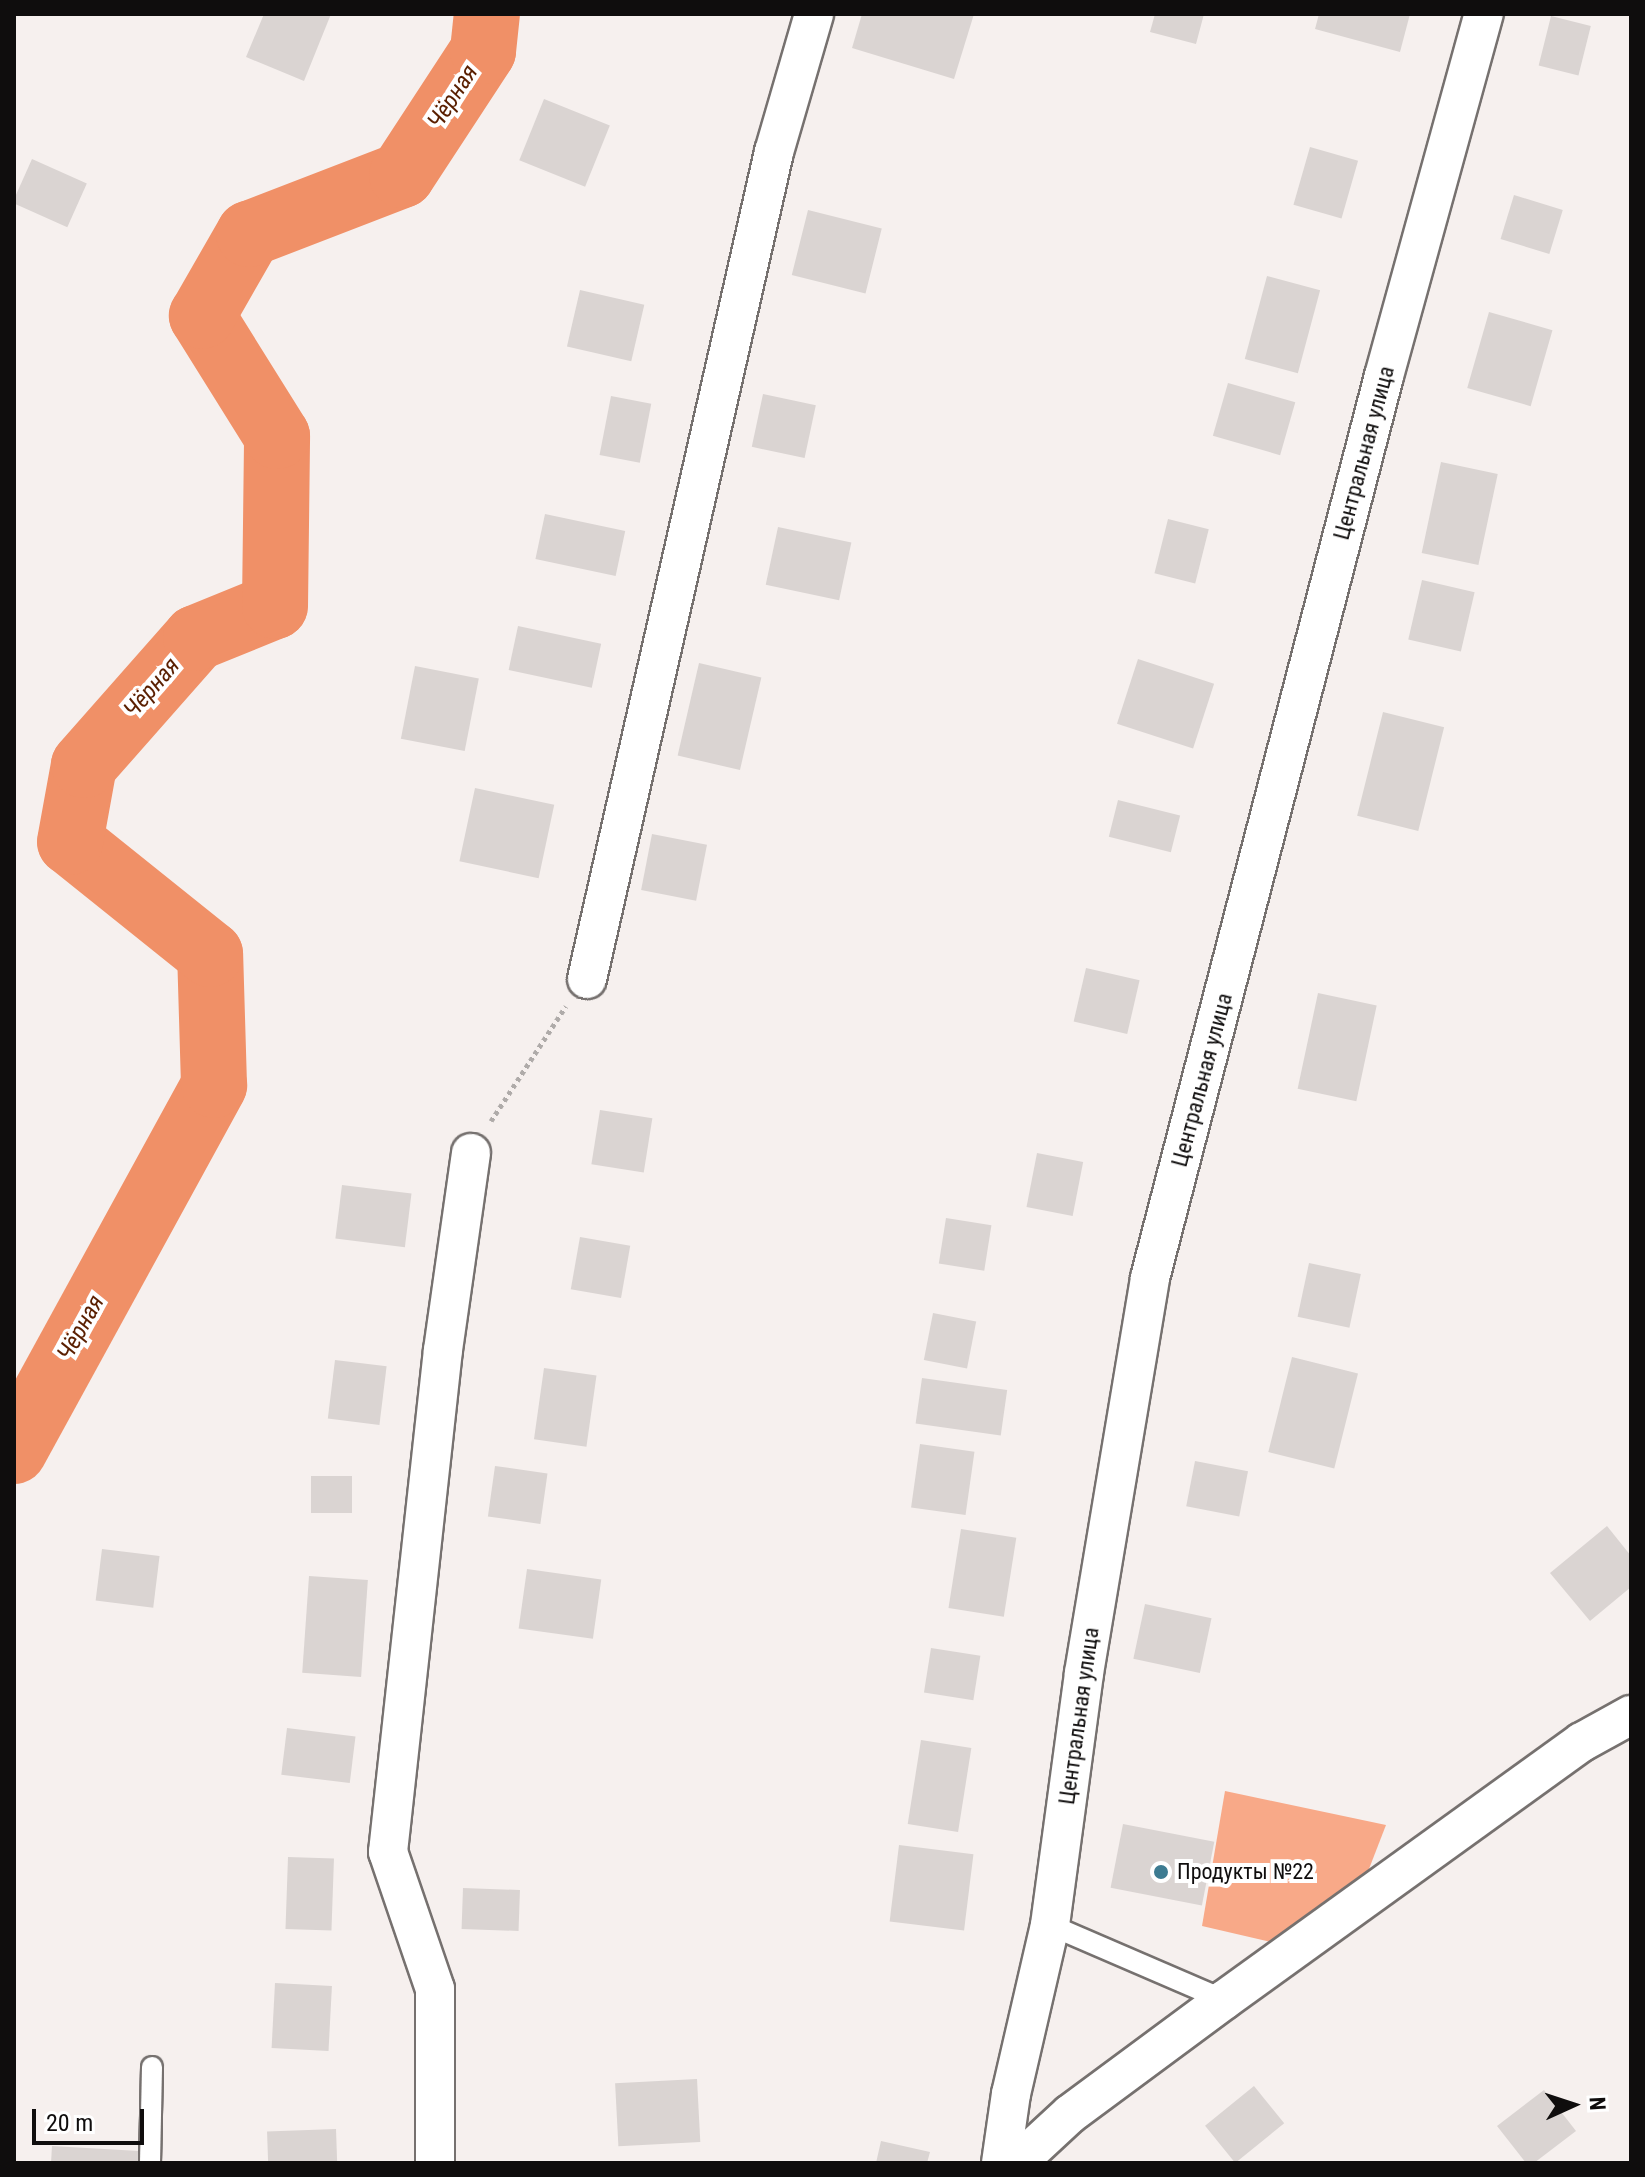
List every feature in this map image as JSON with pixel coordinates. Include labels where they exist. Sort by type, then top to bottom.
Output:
[{"type":"street","points":[[587,979],[774,152],[814,14]]},
{"type":"street","name":"Центральная улица","points":[[1001,2163],[1011,2094],[1050,1925],[1084,1673],[1150,1278],[1384,376],[1484,14]]},
{"type":"street","points":[[435,2163],[435,1989],[388,1852],[443,1350],[471,1153]]},
{"type":"street","points":[[1017,2163],[1070,2114],[1224,2000],[1582,1742],[1631,1715]]},
{"type":"lane","points":[[1050,1925],[1224,2000]]},
{"type":"lane","points":[[150,2163],[152,2067]]},
{"type":"path","points":[[471,1153],[538,1042],[587,979]]},
{"type":"shaded area","points":[[1225,1791],[1386,1825],[1362,1887],[1275,1943],[1202,1926]]},
{"type":"building","points":[[264,14],[331,14],[304,81],[246,57]]},
{"type":"building","points":[[862,14],[974,14],[954,79],[852,48]]},
{"type":"building","points":[[1155,14],[1204,14],[1196,44],[1150,32]]},
{"type":"building","points":[[1319,14],[1410,14],[1400,52],[1315,29]]},
{"type":"building","points":[[1551,16],[1591,26],[1578,75],[1539,65]]},
{"type":"building","points":[[544,99],[610,126],[585,187],[519,160]]},
{"type":"building","points":[[1310,147],[1358,161],[1342,218],[1293,205]]},
{"type":"building","points":[[32,159],[87,183],[67,227],[14,204]]},
{"type":"building","points":[[1514,195],[1563,210],[1549,254],[1501,239]]},
{"type":"building","points":[[808,210],[882,228],[866,293],[792,275]]},
{"type":"building","points":[[1267,276],[1320,290],[1298,373],[1245,359]]},
{"type":"building","points":[[580,290],[644,305],[631,361],[567,347]]},
{"type":"building","points":[[1489,312],[1552,330],[1531,406],[1467,388]]},
{"type":"building","points":[[1228,383],[1295,402],[1280,455],[1213,436]]},
{"type":"building","points":[[763,394],[816,405],[805,458],[752,447]]},
{"type":"building","points":[[611,396],[651,404],[640,463],[600,455]]},
{"type":"building","points":[[1441,462],[1498,474],[1478,565],[1422,553]]},
{"type":"building","points":[[545,514],[625,531],[616,576],[535,559]]},
{"type":"building","points":[[1168,519],[1209,529],[1195,583],[1154,573]]},
{"type":"building","points":[[778,527],[851,543],[839,600],[766,585]]},
{"type":"building","points":[[1422,580],[1475,592],[1461,652],[1408,639]]},
{"type":"building","points":[[518,626],[601,644],[592,688],[509,670]]},
{"type":"building","points":[[1138,659],[1214,684],[1193,748],[1117,724]]},
{"type":"building","points":[[699,663],[761,677],[740,770],[678,756]]},
{"type":"building","points":[[415,666],[479,678],[465,751],[401,739]]},
{"type":"building","points":[[1383,712],[1444,727],[1418,831],[1357,816]]},
{"type":"building","points":[[475,788],[554,805],[539,878],[459,861]]},
{"type":"building","points":[[1118,800],[1180,815],[1171,852],[1109,837]]},
{"type":"building","points":[[652,834],[707,845],[696,901],[641,890]]},
{"type":"building","points":[[1086,968],[1140,980],[1127,1034],[1074,1022]]},
{"type":"building","points":[[1318,993],[1377,1005],[1356,1101],[1298,1089]]},
{"type":"building","points":[[600,1110],[652,1118],[644,1173],[591,1164]]},
{"type":"building","points":[[1037,1153],[1083,1162],[1073,1216],[1027,1207]]},
{"type":"building","points":[[342,1185],[411,1194],[405,1247],[335,1239]]},
{"type":"building","points":[[946,1218],[991,1225],[984,1271],[939,1263]]},
{"type":"building","points":[[580,1237],[630,1246],[621,1298],[571,1289]]},
{"type":"building","points":[[1309,1263],[1361,1274],[1349,1328],[1298,1317]]},
{"type":"building","points":[[933,1313],[976,1321],[967,1369],[924,1360]]},
{"type":"building","points":[[1292,1357],[1358,1373],[1334,1469],[1268,1452]]},
{"type":"building","points":[[335,1360],[387,1366],[379,1425],[328,1419]]},
{"type":"building","points":[[544,1368],[596,1375],[586,1447],[534,1439]]},
{"type":"building","points":[[922,1378],[1007,1390],[1001,1436],[916,1424]]},
{"type":"building","points":[[920,1444],[974,1452],[966,1515],[911,1507]]},
{"type":"building","points":[[1195,1461],[1248,1471],[1239,1516],[1186,1506]]},
{"type":"building","points":[[495,1466],[547,1473],[540,1524],[488,1517]]},
{"type":"building","points":[[311,1476],[352,1476],[352,1513],[311,1513]]},
{"type":"building","points":[[1607,1526],[1631,1556],[1631,1587],[1590,1621],[1550,1573]]},
{"type":"building","points":[[961,1529],[1016,1538],[1004,1617],[948,1608]]},
{"type":"building","points":[[102,1549],[160,1556],[153,1608],[96,1601]]},
{"type":"building","points":[[527,1569],[601,1579],[593,1639],[519,1628]]},
{"type":"building","points":[[309,1576],[368,1580],[361,1677],[302,1673]]},
{"type":"building","points":[[1145,1604],[1212,1618],[1200,1673],[1133,1659]]},
{"type":"building","points":[[931,1648],[980,1656],[973,1700],[924,1692]]},
{"type":"building","points":[[287,1728],[355,1736],[350,1783],[281,1775]]},
{"type":"building","points":[[921,1740],[971,1748],[958,1832],[908,1824]]},
{"type":"building","name":"Продукты №22","points":[[1123,1824],[1214,1842],[1202,1906],[1111,1888]]},
{"type":"building","points":[[899,1845],[973,1854],[964,1931],[890,1921]]},
{"type":"building","points":[[288,1857],[334,1859],[331,1931],[285,1929]]},
{"type":"building","points":[[463,1888],[520,1890],[519,1931],[462,1929]]},
{"type":"building","points":[[275,1983],[332,1986],[329,2051],[272,2048]]},
{"type":"building","points":[[697,2079],[700,2142],[618,2146],[615,2083]]},
{"type":"building","points":[[1254,2086],[1284,2123],[1235,2163],[1205,2126]]},
{"type":"building","points":[[1544,2090],[1576,2131],[1534,2163],[1526,2163],[1497,2126]]},
{"type":"building","points":[[336,2129],[337,2163],[268,2163],[267,2131]]},
{"type":"building","points":[[881,2141],[930,2152],[927,2163],[876,2163]]},
{"type":"building","points":[[52,2146],[139,2151],[138,2163],[51,2163]]},
{"type":"waterway","name":"Чёрная","points":[[14,1451],[214,1085],[210,954],[70,842],[84,765],[196,638],[275,606],[277,436],[202,316],[249,234],[402,175],[483,51],[487,14]]},
{"type":"place","name":"Продукты №22","points":[[1161,1872]]}]
